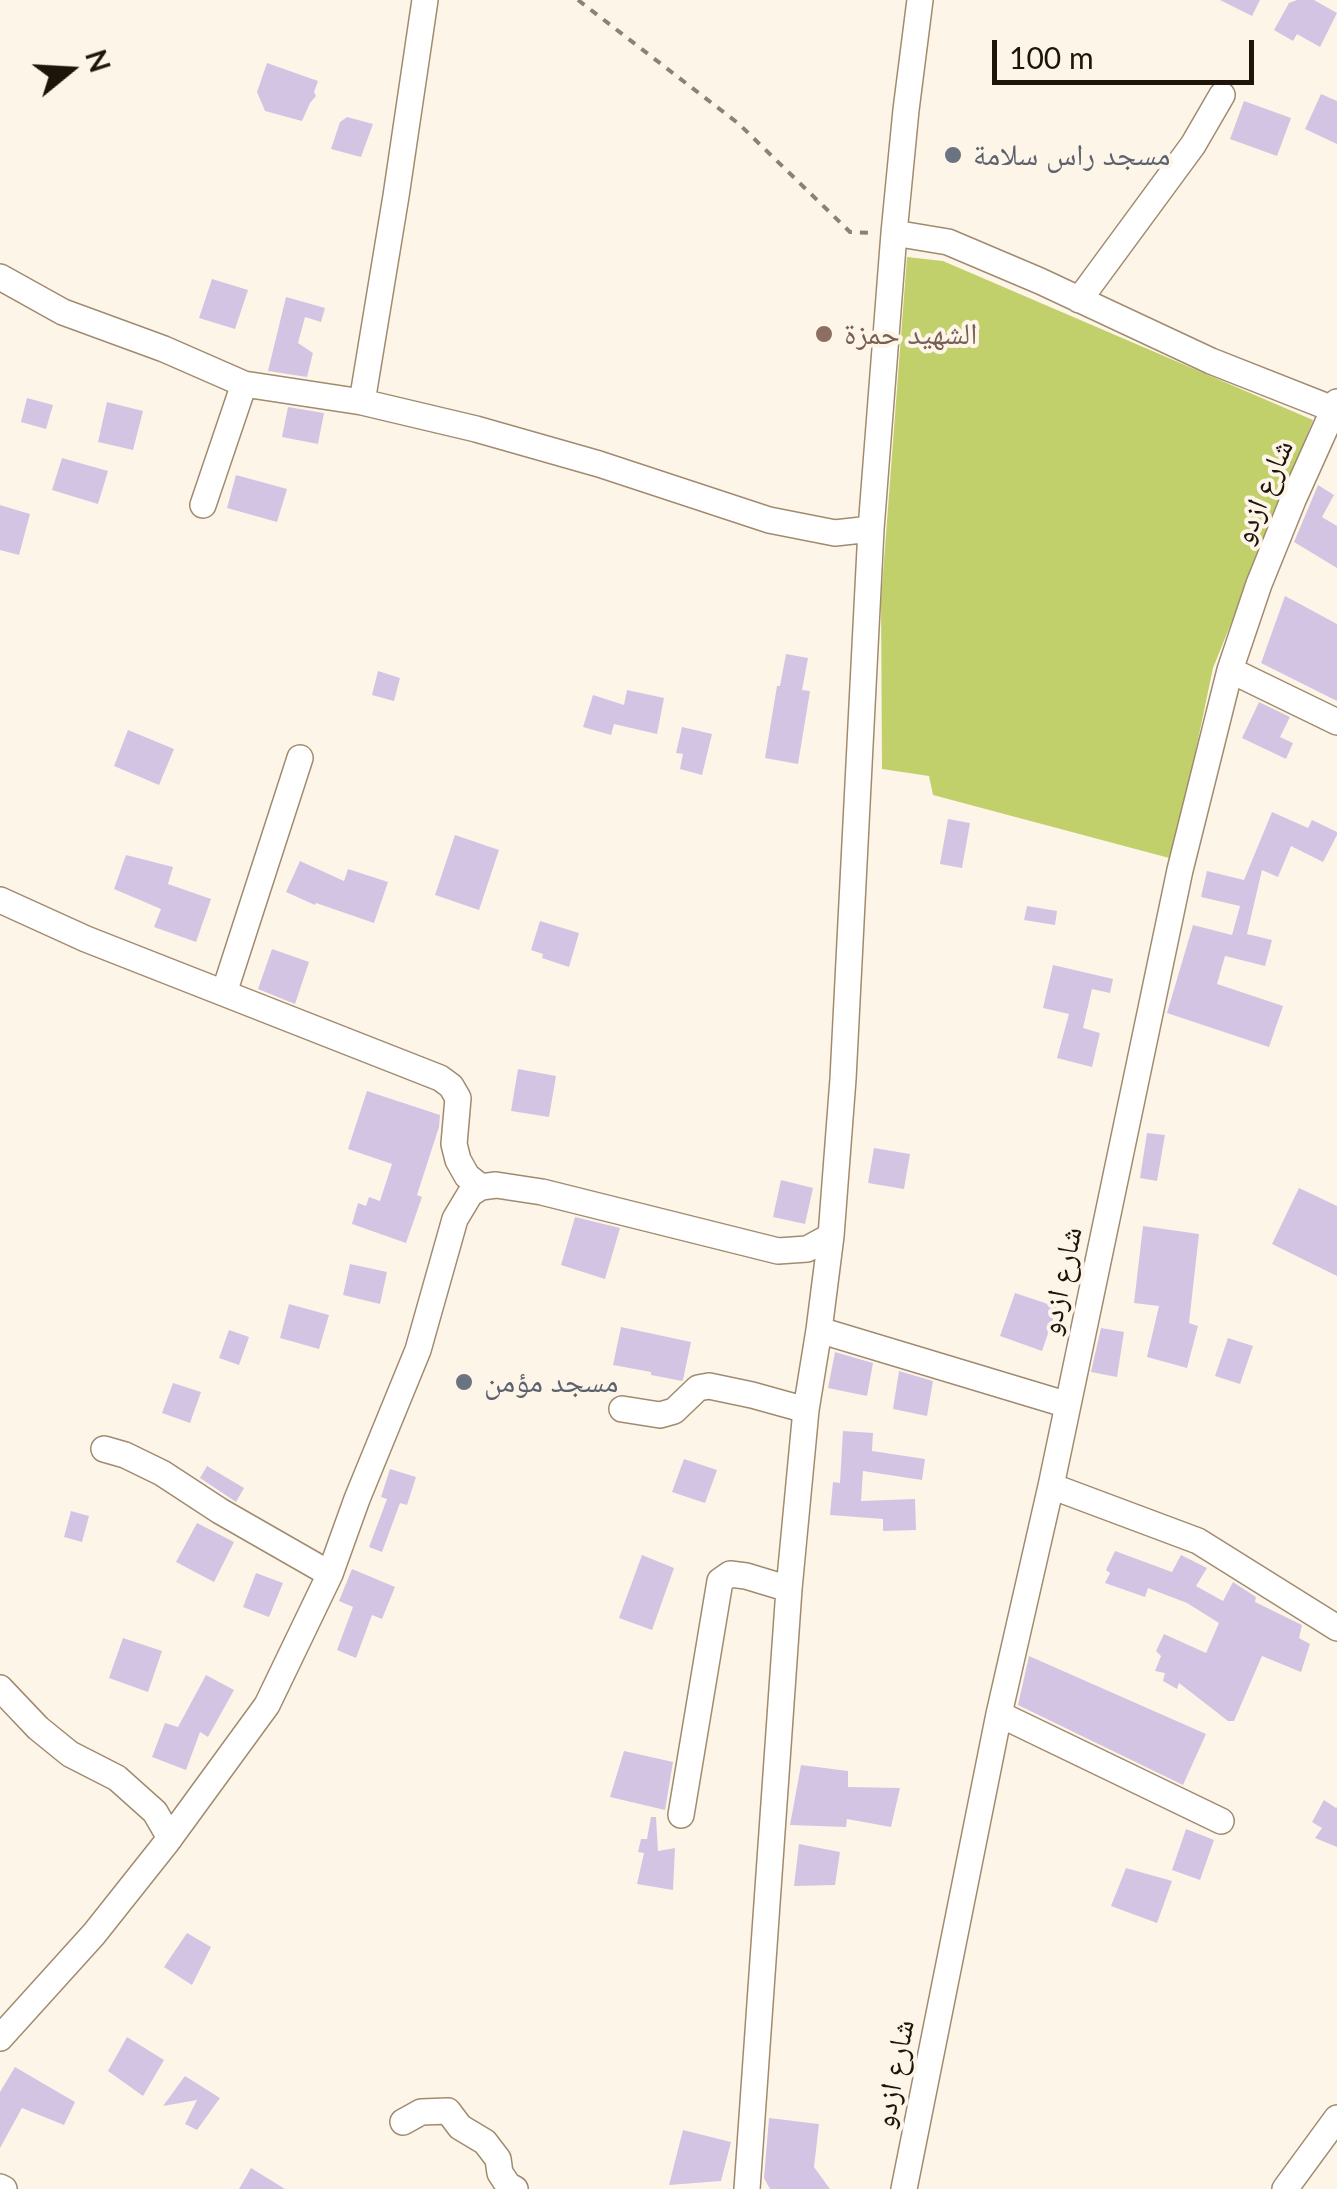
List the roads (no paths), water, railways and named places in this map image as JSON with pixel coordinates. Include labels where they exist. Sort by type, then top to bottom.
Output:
[{"type":"street","points":[[362,402],[425,0]]},
{"type":"street","points":[[747,2189],[789,1589],[806,1410],[831,1236],[850,971],[870,530],[894,233],[920,0]]},
{"type":"street","points":[[1079,300],[1193,145],[1222,95]]},
{"type":"street","points":[[894,233],[948,242],[1211,361],[1335,406]]},
{"type":"street","points":[[0,277],[64,312],[244,384],[362,402],[494,434],[769,520],[835,533],[870,530]]},
{"type":"street","points":[[203,505],[244,384]]},
{"type":"street","name":"شارع ازدو","points":[[904,2189],[999,1714],[1051,1486],[1180,870],[1230,670],[1272,550],[1335,406]]},
{"type":"street","points":[[1230,670],[1337,722]]},
{"type":"street","points":[[224,993],[300,758]]},
{"type":"street","points":[[0,900],[86,939],[440,1078],[458,1098],[454,1144],[458,1160],[467,1176],[481,1187]]},
{"type":"street","points":[[0,2038],[94,1934],[268,1705],[330,1574],[418,1350],[455,1219],[470,1194],[481,1187],[496,1185],[542,1192],[778,1251],[807,1249],[831,1236]]},
{"type":"street","points":[[819,1330],[1068,1406]]},
{"type":"street","points":[[622,1408],[660,1415],[674,1411],[698,1388],[708,1386],[806,1410]]},
{"type":"street","points":[[104,1449],[162,1473],[220,1512],[330,1574]]},
{"type":"street","points":[[1051,1486],[1198,1541],[1337,1628]]},
{"type":"street","points":[[680,1815],[720,1581],[730,1574],[789,1589]]},
{"type":"street","points":[[0,1688],[38,1728],[70,1754],[118,1778],[155,1812],[170,1838]]},
{"type":"street","points":[[999,1714],[1220,1821]]},
{"type":"street","points":[[402,2122],[422,2112],[448,2111],[460,2127],[486,2142],[498,2159],[500,2173],[515,2189]]},
{"type":"street","points":[[1285,2189],[1336,2123]]},
{"type":"place","name":"مسجد راس سلامة","points":[[953,155]]},
{"type":"place","name":"الشهيد حمزة","points":[[824,334]]},
{"type":"place","name":"مسجد مؤمن","points":[[464,1382]]}]
